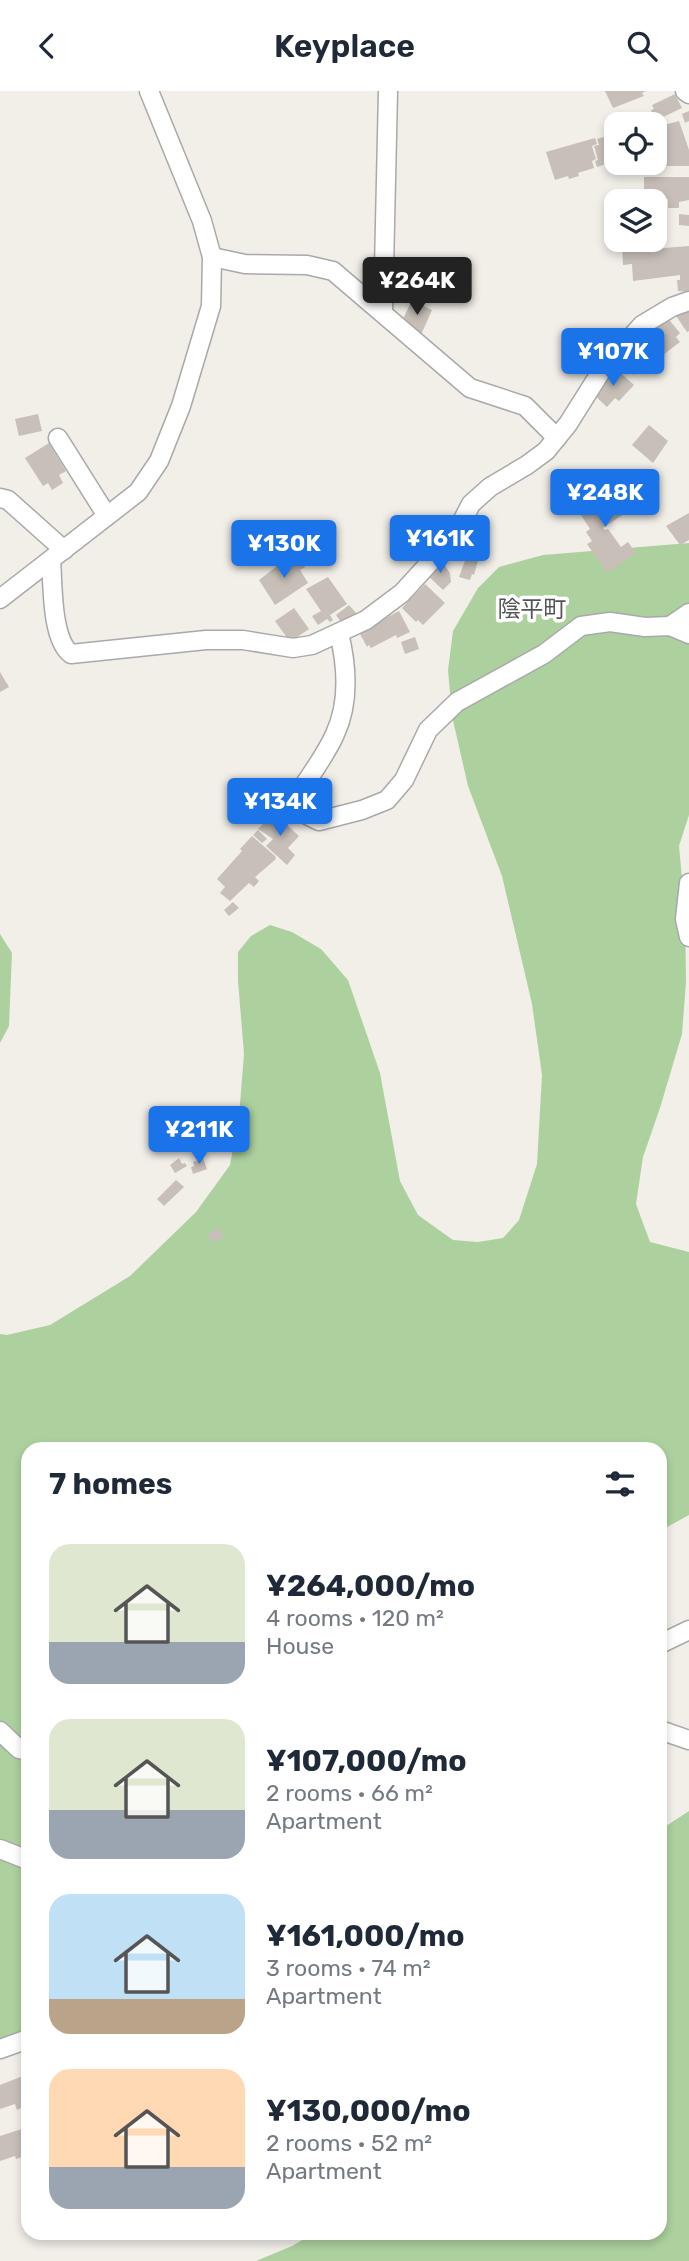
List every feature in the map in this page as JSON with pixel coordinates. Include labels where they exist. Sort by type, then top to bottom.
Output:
[{"type":"street","points":[[0,599],[138,492],[159,461],[181,406],[211,306],[212,257],[202,221],[149,91]]},
{"type":"street","points":[[383,312],[388,91]]},
{"type":"street","points":[[212,257],[245,264],[307,265],[333,271],[470,388],[525,406],[557,439]]},
{"type":"street","points":[[0,498],[8,500],[57,555],[57,627],[66,650],[71,654],[206,640],[243,640],[293,648],[312,645],[366,620],[402,593],[455,535],[471,504],[490,487],[537,458],[557,439],[602,370],[642,325],[672,307],[689,301]]},
{"type":"street","points":[[58,438],[107,516]]},
{"type":"street","points":[[670,626],[689,613]]},
{"type":"street","points":[[339,633],[346,660],[345,698],[335,734],[295,799],[301,811],[319,821],[362,810],[387,800],[404,780],[428,730],[457,702],[544,654],[581,626],[610,622],[645,627],[670,626],[689,634]]},
{"type":"street","points":[[689,883],[685,919],[689,937]]},
{"type":"street","points":[[667,1641],[689,1630]]},
{"type":"street","points":[[0,1731],[21,1749]]},
{"type":"street","points":[[667,1732],[689,1740]]},
{"type":"street","points":[[0,1849],[21,1857]]},
{"type":"street","points":[[0,2049],[21,2042]]},
{"type":"green space","points":[[689,543],[689,815],[679,846],[685,910],[686,982],[682,1034],[643,1157],[636,1204],[650,1242],[689,1252],[689,1515],[667,1527],[667,1442],[21,1442],[21,2051],[0,2042],[0,1334],[7,1335],[50,1325],[130,1276],[196,1212],[230,1165],[239,1116],[244,1054],[238,952],[251,936],[270,925],[292,932],[321,949],[348,980],[380,1073],[400,1181],[418,1215],[453,1240],[478,1242],[503,1238],[519,1220],[537,1164],[542,1075],[532,1004],[502,876],[468,786],[452,716],[448,670],[453,631],[478,588],[499,567],[543,555]]},
{"type":"green space","points":[[0,934],[12,953],[9,1026],[0,1043]]},
{"type":"green space","points":[[689,1811],[689,2261],[256,2261],[302,2240],[667,2240],[667,1825]]},
{"type":"building","points":[[605,91],[646,91],[642,93],[644,96],[613,108]]},
{"type":"building","points":[[675,94],[682,108],[667,115],[667,112],[652,112],[654,109],[652,105]]},
{"type":"building","points":[[689,111],[689,121],[685,123],[682,114]]},
{"type":"building","points":[[679,121],[689,150],[689,166],[667,166],[667,124]]},
{"type":"building","points":[[604,137],[604,165],[597,167],[594,146],[599,145],[597,139]]},
{"type":"building","points":[[595,138],[597,144],[592,146],[596,159],[592,161],[594,168],[578,173],[579,176],[555,180],[546,152]]},
{"type":"building","points":[[644,177],[689,177],[689,200],[679,202],[679,208],[668,208],[667,189],[644,189]]},
{"type":"building","points":[[679,214],[689,215],[689,226],[679,225]]},
{"type":"building","points":[[689,246],[689,292],[678,291],[677,280],[680,280],[680,275],[633,281],[632,264],[623,265],[622,252],[667,252],[667,248]]},
{"type":"building","points":[[412,300],[432,310],[420,337],[411,333],[415,327],[402,321]]},
{"type":"building","points":[[689,305],[689,331],[687,332],[674,313]]},
{"type":"building","points":[[666,316],[680,333],[676,337],[680,342],[659,358],[657,354],[648,361],[633,341]]},
{"type":"building","points":[[626,350],[643,364],[634,375],[617,361]]},
{"type":"building","points":[[615,368],[634,385],[619,401],[615,398],[607,407],[592,393]]},
{"type":"building","points":[[38,414],[42,431],[19,436],[15,419]]},
{"type":"building","points":[[649,425],[668,441],[653,463],[632,445]]},
{"type":"building","points":[[49,443],[66,471],[59,475],[63,483],[52,490],[48,483],[43,486],[25,458]]},
{"type":"building","points":[[607,492],[617,496],[627,512],[603,528],[608,529],[621,547],[628,542],[636,553],[607,573],[587,544],[592,541],[586,532],[590,529],[579,512],[581,510],[576,501],[587,493],[593,502]]},
{"type":"building","points":[[689,513],[689,540],[680,545],[666,526]]},
{"type":"building","points":[[429,515],[432,518],[434,516],[448,534],[435,548],[432,545],[411,561],[397,544],[419,527],[417,525]]},
{"type":"building","points":[[472,518],[482,521],[486,527],[478,557],[461,549]]},
{"type":"building","points":[[299,557],[305,567],[300,570],[308,583],[275,605],[259,580],[285,560],[286,563]]},
{"type":"building","points":[[466,558],[478,561],[470,580],[459,577]]},
{"type":"building","points":[[440,559],[450,573],[451,582],[443,590],[426,574]]},
{"type":"building","points":[[328,577],[347,604],[330,615],[333,620],[330,622],[327,619],[318,625],[312,616],[321,611],[306,589]]},
{"type":"building","points":[[425,584],[445,603],[423,625],[402,608]]},
{"type":"building","points":[[349,605],[357,614],[343,625],[336,615]]},
{"type":"building","points":[[294,608],[309,629],[290,642],[275,621]]},
{"type":"building","points":[[399,611],[410,632],[397,638],[396,635],[371,648],[369,645],[367,647],[359,632]]},
{"type":"building","points":[[415,637],[419,649],[405,654],[401,642]]},
{"type":"building","points":[[0,672],[9,687],[0,692]]},
{"type":"building","points":[[274,813],[299,836],[288,848],[295,855],[287,865],[266,846],[273,839],[258,829]]},
{"type":"building","points":[[258,830],[267,839],[262,843],[253,835]]},
{"type":"building","points":[[252,836],[276,859],[255,877],[259,881],[254,887],[249,883],[230,901],[220,893],[225,887],[217,879]]},
{"type":"building","points":[[233,902],[239,908],[229,916],[224,910]]},
{"type":"building","points":[[179,1158],[182,1164],[187,1166],[175,1173],[170,1165]]},
{"type":"building","points":[[203,1158],[207,1169],[193,1174],[193,1162]]},
{"type":"building","points":[[176,1180],[184,1187],[164,1206],[157,1199]]},
{"type":"building","points":[[220,1228],[224,1237],[212,1243],[208,1233]]},
{"type":"building","points":[[21,2077],[21,2108],[17,2110],[15,2104],[0,2109],[0,2085]]},
{"type":"building","points":[[21,2129],[21,2158],[16,2159],[15,2156],[0,2161],[0,2136]]},
{"type":"district","name":"陰平町","points":[[532,609]]}]
